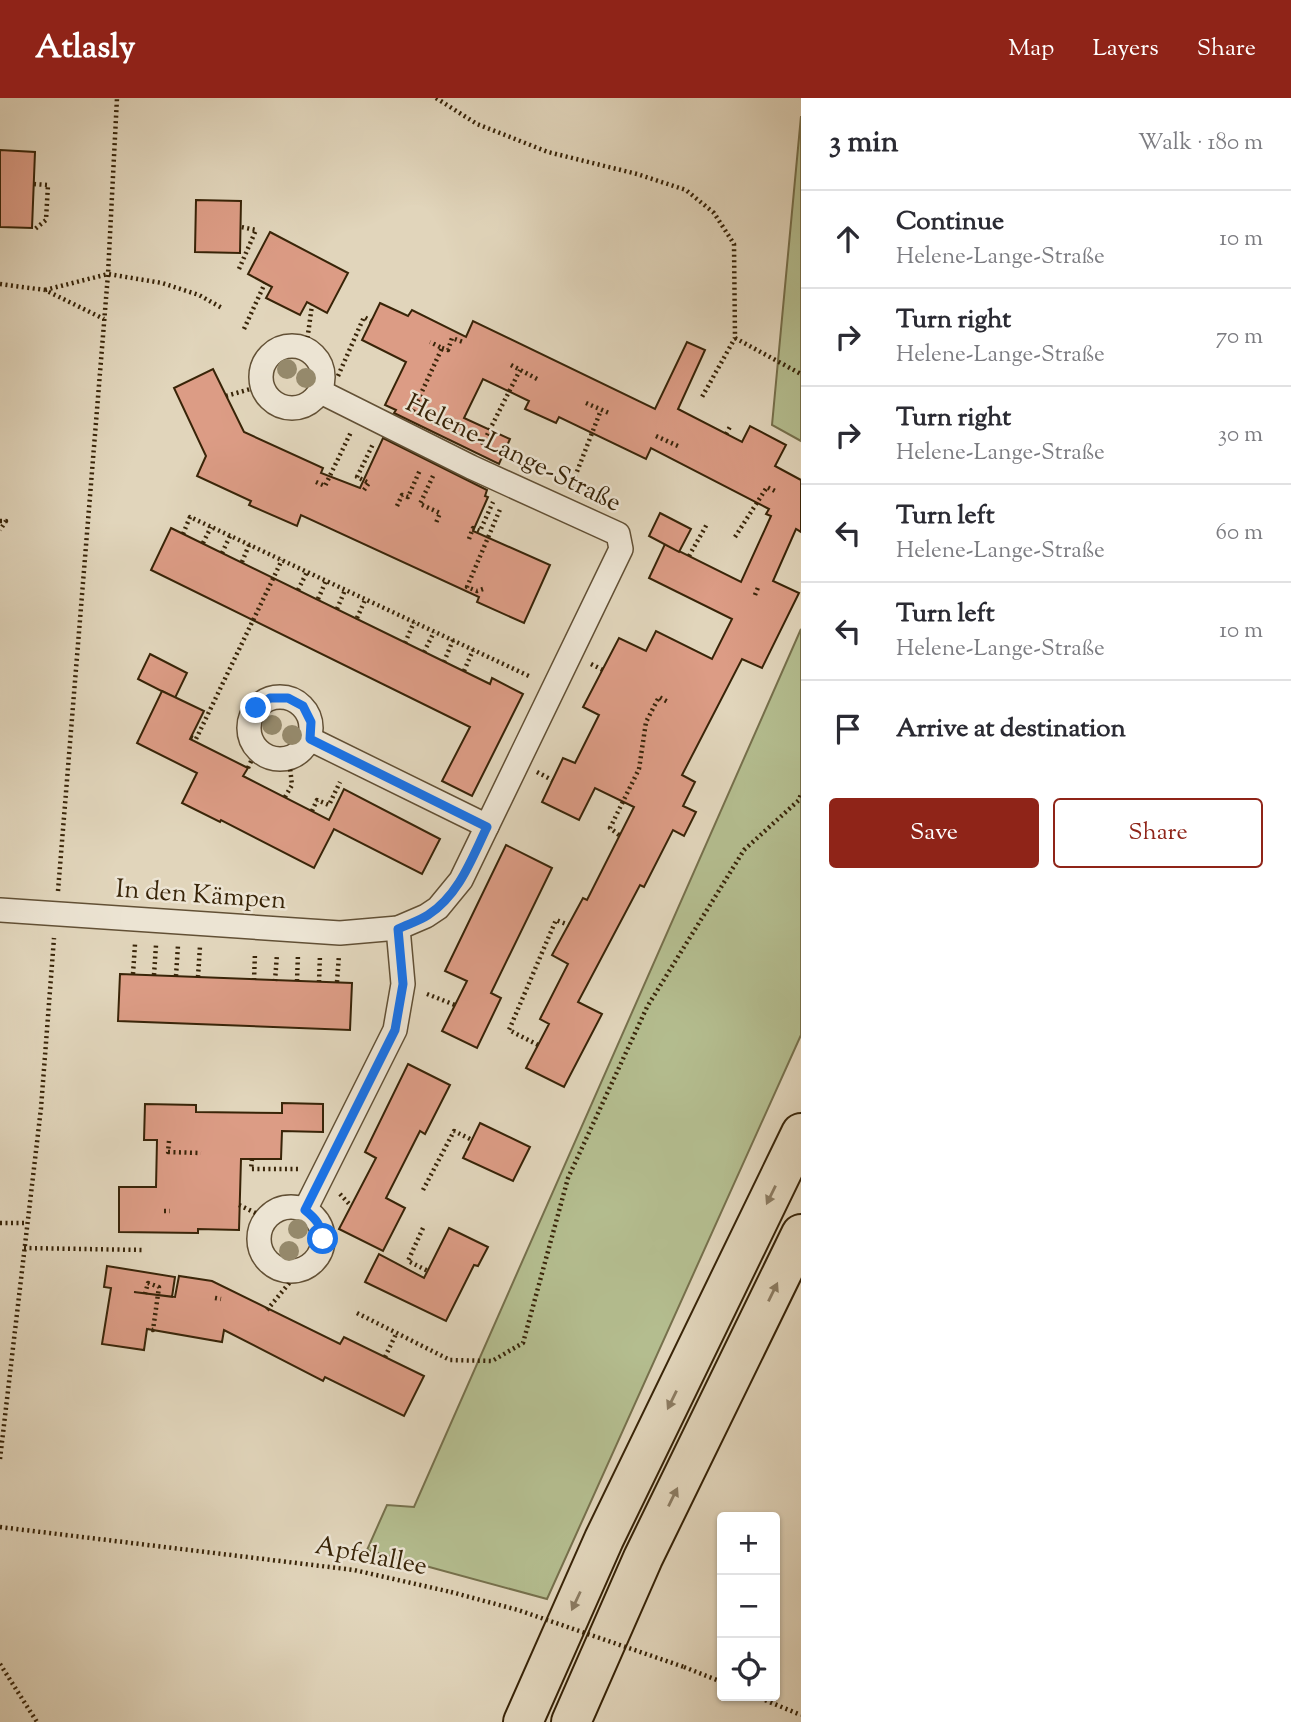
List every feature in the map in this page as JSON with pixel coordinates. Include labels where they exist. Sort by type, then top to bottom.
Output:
[{"type":"highway","points":[[523,1722],[604,1539],[801,1133]]},
{"type":"highway","points":[[571,1722],[643,1558],[801,1234]]},
{"type":"street","points":[[293,345],[306,349],[319,360],[324,375],[325,394],[309,404],[293,409],[277,405],[267,397],[261,386],[261,370],[268,356],[279,348],[293,345]]},
{"type":"street","name":"Helene-Lange-Straße","points":[[325,394],[471,467],[618,534],[621,550],[461,880],[438,908],[398,929]]},
{"type":"street","points":[[270,698],[288,698],[303,706],[311,722],[310,739],[302,752],[289,759],[252,759],[249,721],[256,708],[270,698]]},
{"type":"street","points":[[310,739],[487,827]]},
{"type":"street","name":"In den Kämpen","points":[[0,910],[331,932],[398,929]]},
{"type":"street","points":[[305,1210],[395,1030],[403,984],[398,929]]},
{"type":"street","points":[[283,1208],[305,1210],[316,1218],[321,1228],[323,1239],[318,1257],[300,1270],[286,1271],[275,1267],[264,1258],[258,1239],[260,1228],[266,1218],[283,1208]]},
{"type":"path","points":[[0,1459],[41,1108],[108,274],[117,98]]},
{"type":"path","points":[[436,98],[477,124],[548,152],[638,174],[687,190],[715,213],[734,244],[735,338],[702,397]]},
{"type":"path","points":[[34,184],[48,185],[46,220],[35,229]]},
{"type":"path","points":[[239,269],[256,230],[241,227]]},
{"type":"path","points":[[45,290],[108,274],[162,283],[199,295],[222,308]]},
{"type":"path","points":[[244,329],[265,283]]},
{"type":"path","points":[[0,284],[45,290],[104,319]]},
{"type":"path","points":[[306,349],[312,305]]},
{"type":"path","points":[[325,394],[364,317],[371,321]]},
{"type":"path","points":[[430,342],[448,350],[453,338],[463,342]]},
{"type":"path","points":[[735,338],[801,374]]},
{"type":"path","points":[[364,490],[369,482],[357,477],[393,428],[443,348]]},
{"type":"path","points":[[511,365],[539,380]]},
{"type":"path","points":[[471,467],[520,370]]},
{"type":"path","points":[[226,396],[261,386]]},
{"type":"path","points":[[586,403],[609,413]]},
{"type":"path","points":[[562,508],[601,410]]},
{"type":"path","points":[[316,482],[324,486],[360,411]]},
{"type":"path","points":[[726,434],[731,425]]},
{"type":"path","points":[[656,436],[678,446]]},
{"type":"path","points":[[397,506],[401,495],[408,497],[437,450]]},
{"type":"path","points":[[436,523],[440,513],[420,504],[437,450]]},
{"type":"path","points":[[469,539],[473,528],[480,531],[506,483]]},
{"type":"path","points":[[483,589],[477,592],[467,587],[506,483]]},
{"type":"path","points":[[735,537],[766,487],[777,492]]},
{"type":"path","points":[[183,534],[190,517],[554,688]]},
{"type":"path","points":[[0,521],[6,521],[0,530]]},
{"type":"path","points":[[689,556],[707,524]]},
{"type":"path","points":[[203,543],[211,527]]},
{"type":"path","points":[[222,553],[230,536]]},
{"type":"path","points":[[242,562],[249,545]]},
{"type":"path","points":[[191,737],[196,739],[282,560]]},
{"type":"path","points":[[299,590],[307,572]]},
{"type":"path","points":[[318,599],[326,581]]},
{"type":"path","points":[[755,595],[759,586]]},
{"type":"path","points":[[337,608],[345,590]]},
{"type":"path","points":[[357,618],[366,599]]},
{"type":"path","points":[[405,643],[414,622]]},
{"type":"path","points":[[425,652],[434,632]]},
{"type":"path","points":[[444,662],[453,640]]},
{"type":"path","points":[[464,671],[473,650]]},
{"type":"path","points":[[620,835],[610,828],[639,769],[646,722],[659,697],[668,702]]},
{"type":"path","points":[[285,797],[292,785],[289,759]]},
{"type":"path","points":[[312,811],[317,800],[329,805],[351,760]]},
{"type":"path","points":[[358,1313],[450,1360],[492,1361],[523,1343],[568,1178],[648,1007],[744,850],[799,800],[801,794]]},
{"type":"path","points":[[538,1045],[509,1030],[556,920],[569,925]]},
{"type":"path","points":[[423,1190],[454,1131],[472,1140]]},
{"type":"path","points":[[169,1141],[168,1152],[201,1153]]},
{"type":"path","points":[[252,1159],[251,1169],[300,1169]]},
{"type":"path","points":[[239,1205],[266,1218]]},
{"type":"path","points":[[164,1210],[170,1210]]},
{"type":"path","points":[[0,1223],[27,1223]]},
{"type":"path","points":[[423,1228],[408,1261],[428,1271]]},
{"type":"path","points":[[24,1248],[144,1250]]},
{"type":"path","points":[[267,1310],[300,1270]]},
{"type":"path","points":[[145,1294],[148,1283],[159,1287],[153,1330],[148,1329]]},
{"type":"path","points":[[385,1357],[396,1334]]},
{"type":"path","name":"Apfelallee","points":[[0,1527],[354,1570],[518,1610],[717,1680]]},
{"type":"path","points":[[0,1664],[37,1722]]},
{"type":"path","points":[[767,1701],[801,1715]]},
{"type":"green space","points":[[801,116],[801,441],[772,425]]},
{"type":"green space","points":[[801,629],[801,1035],[547,1599],[367,1550],[387,1505],[414,1507]]},
{"type":"building","points":[[0,150],[35,152],[32,228],[0,227]]},
{"type":"building","points":[[196,200],[241,201],[240,253],[195,252]]},
{"type":"building","points":[[270,232],[348,273],[327,313],[307,302],[300,315],[266,298],[272,287],[248,274]]},
{"type":"building","points":[[380,303],[408,316],[412,310],[466,337],[473,321],[655,409],[687,342],[705,350],[678,409],[742,442],[750,426],[786,445],[775,466],[801,480],[801,532],[796,529],[773,581],[799,593],[762,668],[742,659],[682,775],[695,782],[683,806],[696,812],[684,836],[673,830],[644,887],[640,885],[578,1002],[602,1014],[564,1087],[526,1068],[549,1024],[540,1019],[568,964],[552,955],[583,898],[587,900],[634,807],[595,788],[579,820],[542,802],[563,758],[575,763],[599,715],[583,707],[619,638],[646,651],[656,631],[712,659],[732,619],[649,578],[665,544],[741,582],[771,516],[766,514],[769,509],[651,448],[646,459],[559,417],[556,423],[525,409],[529,401],[483,379],[464,418],[510,439],[499,464],[394,413],[396,410],[385,405],[406,362],[362,340]]},
{"type":"building","points":[[213,369],[244,432],[323,468],[321,473],[360,488],[383,438],[487,490],[485,496],[488,497],[473,531],[550,565],[524,623],[477,602],[479,597],[301,515],[297,526],[249,505],[251,501],[197,476],[206,456],[174,388]]},
{"type":"building","points":[[660,513],[691,529],[679,552],[649,536]]},
{"type":"building","points":[[171,528],[490,684],[492,678],[523,694],[472,796],[442,781],[470,727],[151,570]]},
{"type":"building","points":[[150,654],[187,673],[175,698],[138,679]]},
{"type":"building","points":[[162,691],[204,711],[190,739],[248,768],[243,776],[329,820],[344,789],[440,839],[422,874],[334,829],[314,868],[182,803],[197,773],[137,743]]},
{"type":"building","points":[[506,845],[552,868],[491,993],[501,998],[477,1048],[442,1031],[467,981],[445,971]]},
{"type":"building","points":[[120,974],[352,983],[350,1030],[118,1021]]},
{"type":"building","points":[[408,1064],[450,1085],[425,1134],[420,1131],[386,1198],[405,1208],[383,1251],[339,1229],[376,1158],[365,1152]]},
{"type":"building","points":[[282,1103],[323,1104],[323,1132],[282,1131],[281,1159],[241,1159],[239,1230],[198,1229],[198,1233],[119,1232],[119,1187],[156,1187],[157,1140],[144,1140],[145,1104],[196,1105],[196,1112],[282,1113]]},
{"type":"building","points":[[480,1123],[530,1147],[513,1181],[463,1158]]},
{"type":"building","points":[[449,1228],[488,1247],[478,1266],[474,1265],[446,1321],[365,1282],[379,1254],[424,1278]]},
{"type":"building","points":[[107,1266],[175,1277],[172,1297],[175,1297],[179,1276],[212,1281],[340,1344],[344,1337],[424,1376],[404,1416],[325,1377],[323,1381],[224,1330],[222,1342],[147,1329],[144,1350],[102,1344],[111,1288],[104,1287]]},
{"type":"route","points":[[256,708],[270,698],[288,698],[303,706],[311,722],[310,739],[487,827],[461,880],[438,908],[398,929],[403,984],[395,1030],[305,1210],[316,1218],[323,1239]]}]
